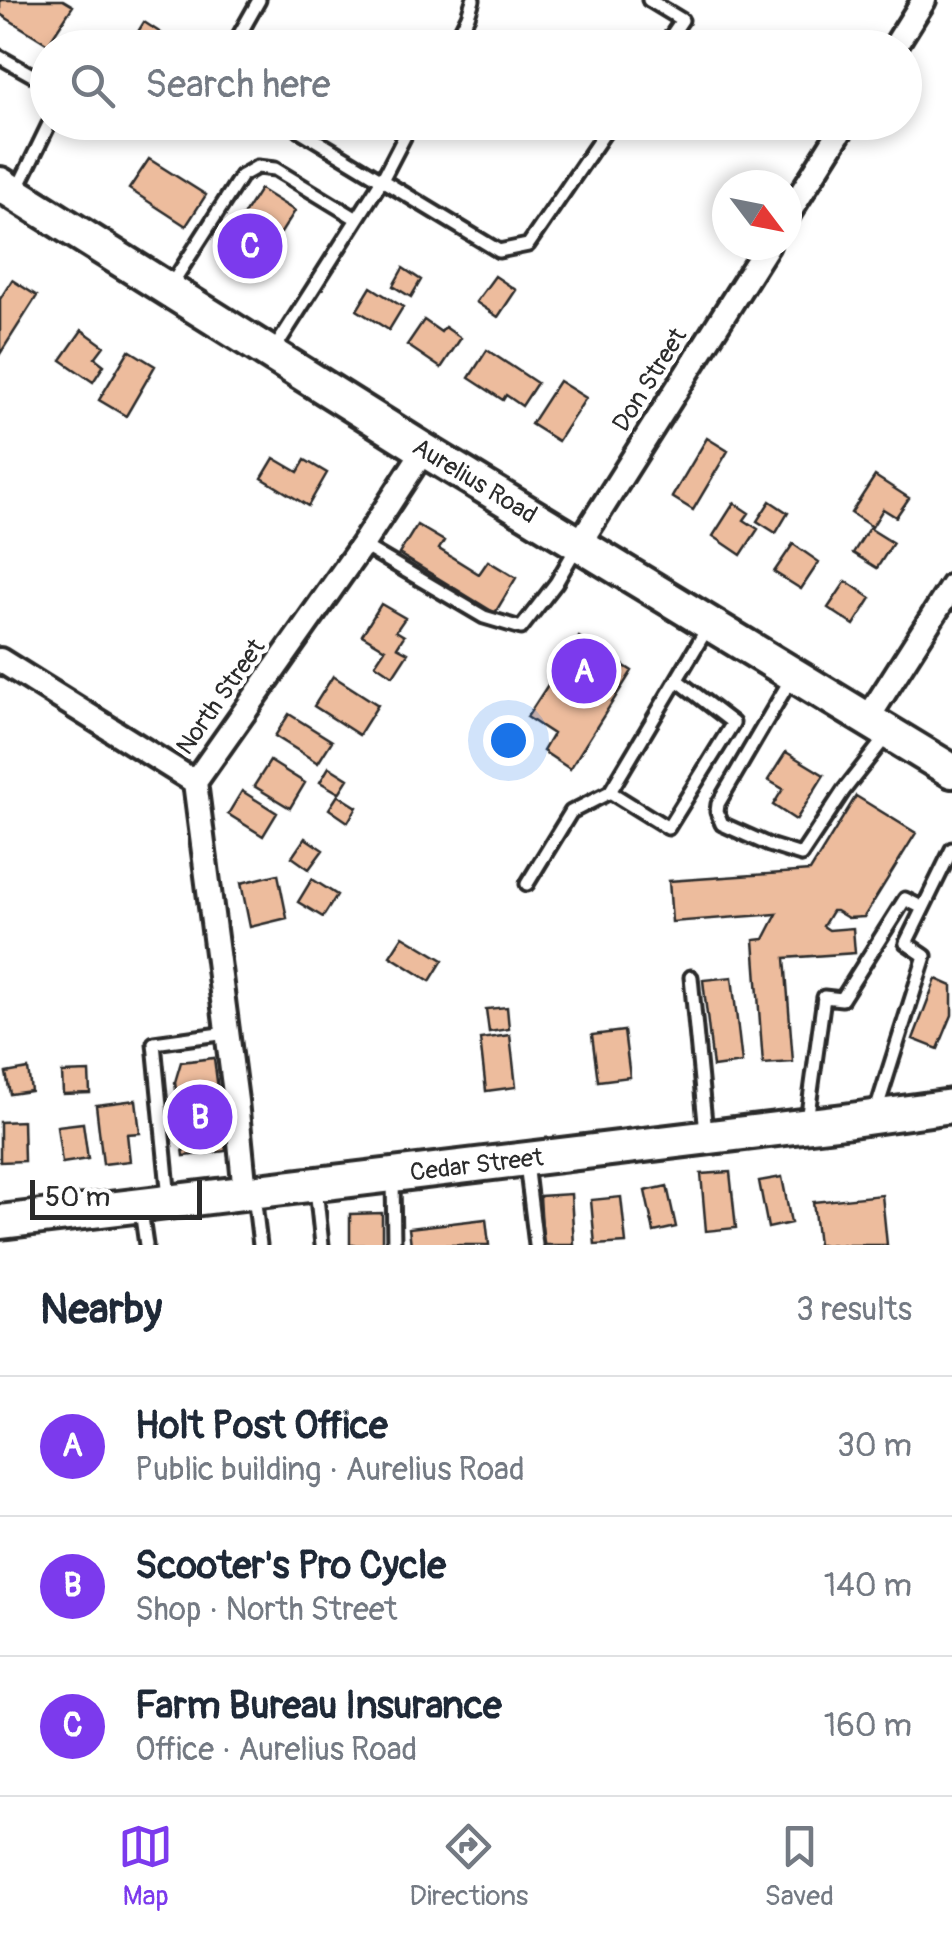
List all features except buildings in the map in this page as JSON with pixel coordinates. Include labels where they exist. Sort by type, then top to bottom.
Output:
[{"type":"street","points":[[905,30],[924,0]]},
{"type":"street","points":[[802,192],[835,140]]},
{"type":"street","name":"Aurelius Road","points":[[5,190],[952,770]]},
{"type":"street","name":"Don Street","points":[[578,544],[758,260]]},
{"type":"street","name":"North Street","points":[[249,1192],[194,782],[362,545],[424,450]]},
{"type":"street","points":[[879,725],[952,586]]},
{"type":"street","points":[[0,660],[194,782]]},
{"type":"street","name":"Cedar Street","points":[[0,1222],[952,1106]]},
{"type":"lane","points":[[242,30],[260,0]]},
{"type":"lane","points":[[461,30],[473,0]]},
{"type":"lane","points":[[649,0],[682,20],[675,30]]},
{"type":"lane","points":[[0,57],[30,74]]},
{"type":"lane","points":[[5,190],[38,140]]},
{"type":"lane","points":[[316,140],[499,251],[528,245],[600,140]]},
{"type":"lane","points":[[272,352],[382,180],[403,140]]},
{"type":"lane","points":[[169,289],[241,176],[257,167],[275,169],[357,219]]},
{"type":"lane","points":[[362,545],[484,617],[522,628],[556,583],[578,544]]},
{"type":"lane","points":[[527,884],[571,812],[610,792],[710,623]]},
{"type":"lane","points":[[794,674],[718,804],[722,824],[801,854],[844,790],[879,725]]},
{"type":"lane","points":[[610,792],[668,828],[733,723],[677,680]]},
{"type":"lane","points":[[874,1116],[926,956],[906,943],[952,849]]},
{"type":"lane","points":[[807,1125],[824,998],[842,999],[905,900],[923,908]]},
{"type":"lane","points":[[691,977],[706,1137]]},
{"type":"lane","points":[[146,1245],[155,1203],[154,1042],[227,1033]]},
{"type":"lane","points":[[525,1159],[536,1245]]},
{"type":"lane","points":[[392,1175],[394,1245]]},
{"type":"lane","points":[[315,1184],[322,1245]]},
{"type":"lane","points":[[249,1192],[260,1245]]},
{"type":"place","name":"Farm Bureau Insurance","points":[[250,246]]},
{"type":"place","name":"Holt Post Office","points":[[584,671]]},
{"type":"place","name":"Scooter's Pro Cycle","points":[[200,1117]]}]
